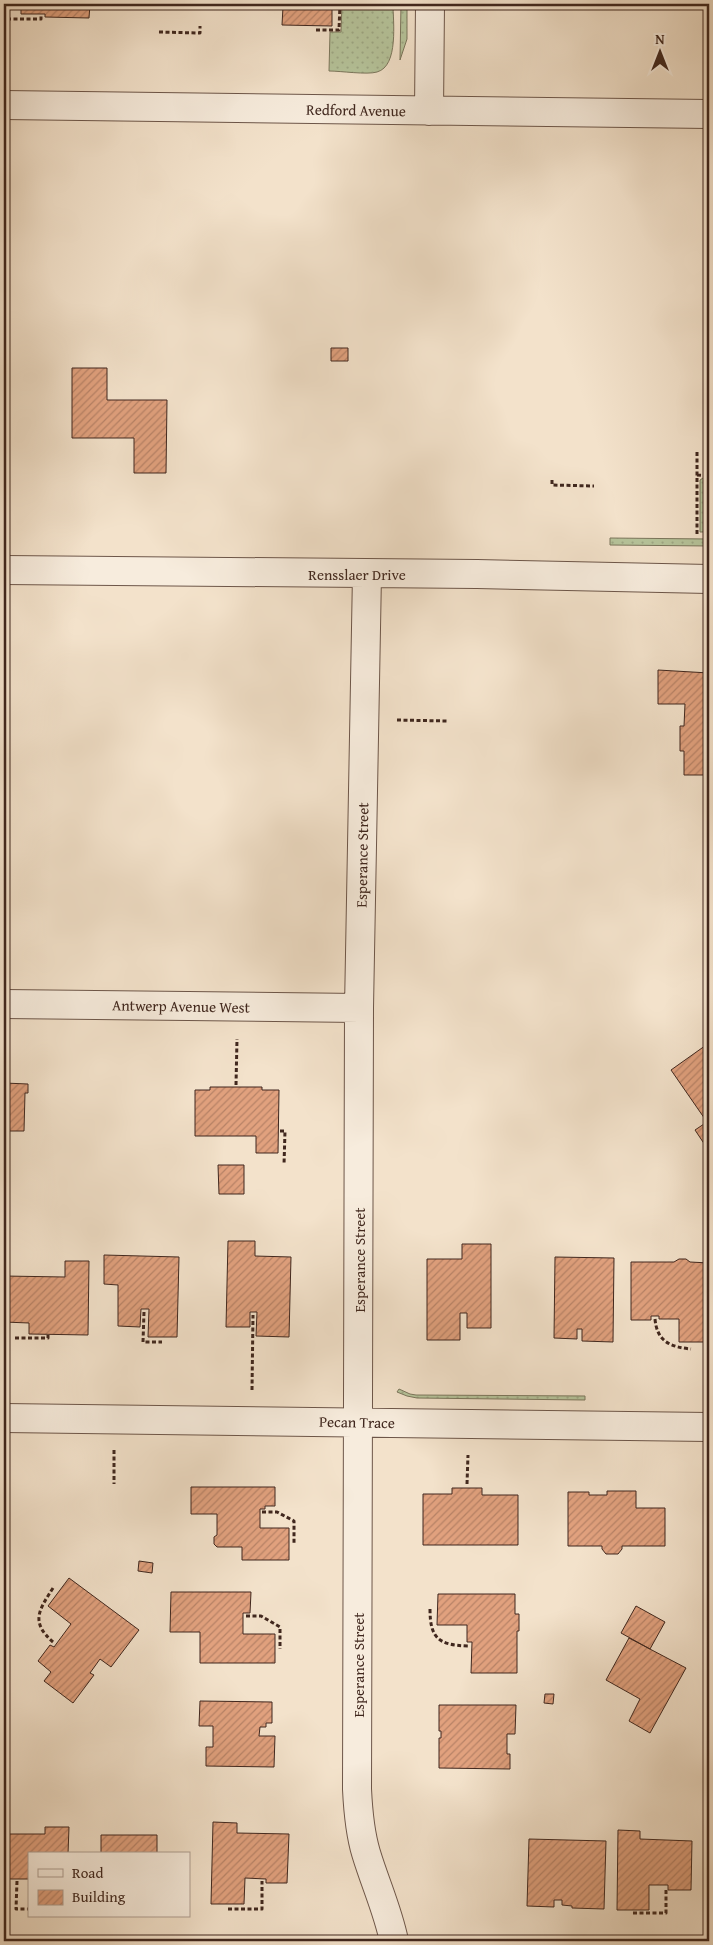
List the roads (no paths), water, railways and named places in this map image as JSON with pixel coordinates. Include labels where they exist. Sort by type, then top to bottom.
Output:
[{"type":"street","points":[[429,111],[430,4]]},
{"type":"street","name":"Redford Avenue","points":[[4,105],[709,114]]},
{"type":"street","name":"Rensslaer Drive","points":[[4,570],[709,579]]},
{"type":"street","name":"Esperance Street","points":[[367,574],[359,1008],[358,1804],[365,1852],[391,1925],[394,1941]]},
{"type":"street","name":"Antwerp Avenue West","points":[[4,1004],[359,1008]]},
{"type":"street","name":"Pecan Trace","points":[[4,1418],[709,1427]]}]
